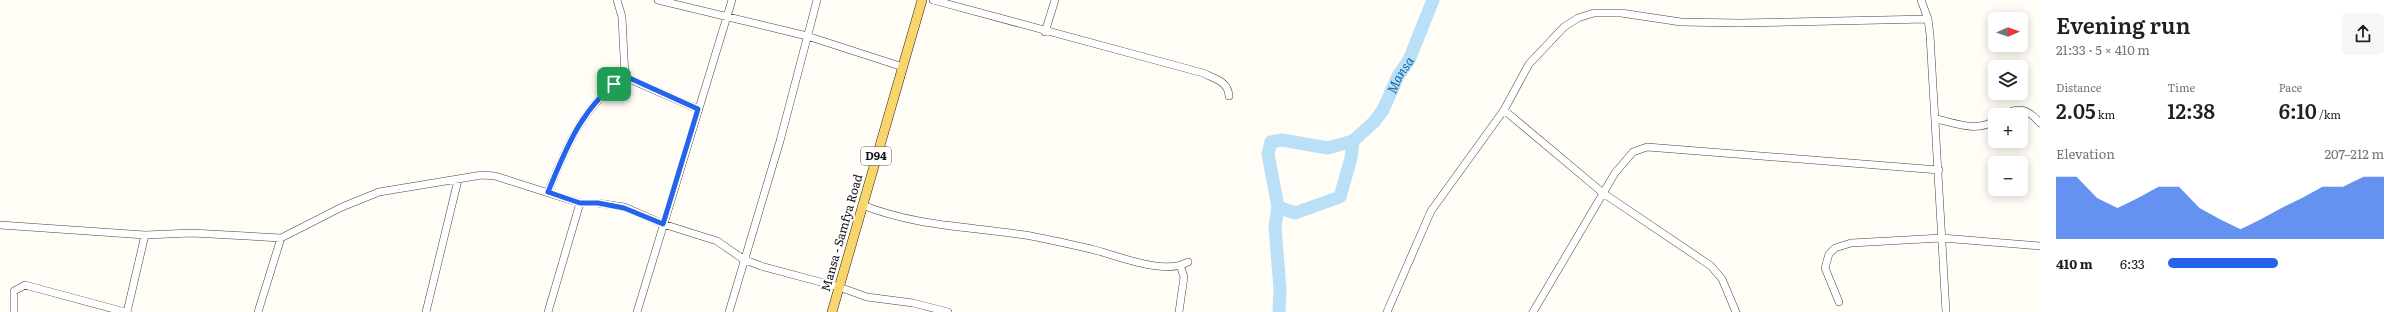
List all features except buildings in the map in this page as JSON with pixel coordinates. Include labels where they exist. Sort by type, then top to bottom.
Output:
[{"type":"main road","name":"Mansa - Samfya Road","points":[[832,312],[922,0]]},
{"type":"street","points":[[617,0],[622,17],[625,76]]},
{"type":"street","points":[[658,0],[807,36],[903,67]]},
{"type":"street","points":[[637,312],[732,0]]},
{"type":"street","points":[[729,312],[743,259],[780,141],[817,0]]},
{"type":"street","points":[[933,0],[1045,32],[1203,73],[1225,83],[1229,96]]},
{"type":"street","points":[[1045,32],[1054,0]]},
{"type":"street","points":[[1921,0],[1928,18],[1936,119],[1946,312]]},
{"type":"street","points":[[1387,312],[1431,210],[1504,110],[1529,64],[1564,27],[1578,18],[1594,13],[1621,13],[1680,22],[1739,23],[1928,18]]},
{"type":"street","points":[[625,76],[698,109]]},
{"type":"street","points":[[548,192],[570,137],[584,116],[614,84],[625,76]]},
{"type":"street","points":[[1504,110],[1603,193],[1711,266],[1722,279],[1736,312]]},
{"type":"street","points":[[2028,113],[2040,123]]},
{"type":"street","points":[[1936,119],[1978,127],[1988,125]]},
{"type":"street","points":[[1533,312],[1603,193],[1633,152],[1647,147],[1939,170]]},
{"type":"street","points":[[0,225],[144,235],[192,233],[281,238],[367,196],[380,192],[482,175],[495,176],[580,203],[598,203],[624,208],[663,224],[717,242],[743,259],[761,266],[839,287],[867,297],[913,303],[948,312]]},
{"type":"street","points":[[426,312],[458,180]]},
{"type":"street","points":[[548,312],[580,203]]},
{"type":"street","points":[[862,204],[884,213],[924,224],[1024,235],[1102,251],[1139,263],[1180,265],[1188,262]]},
{"type":"street","points":[[14,312],[14,291],[25,285],[126,312],[144,235]]},
{"type":"street","points":[[258,312],[281,238]]},
{"type":"street","points":[[1840,302],[1825,268],[1829,254],[1835,248],[1851,243],[1942,238],[2040,246]]},
{"type":"street","points":[[1179,312],[1184,277],[1180,265]]},
{"type":"waterway","name":"Mansa","points":[[1279,312],[1280,289],[1275,227],[1278,207],[1268,154],[1271,142],[1282,140],[1328,148],[1353,141],[1374,122],[1383,110],[1398,76],[1409,60],[1433,0]]},
{"type":"waterway","name":"Mansa","points":[[1278,207],[1295,213],[1340,197],[1351,158],[1353,141]]},
{"type":"route","points":[[625,76],[698,109],[663,224],[624,208],[598,203],[580,203],[548,192],[570,137],[584,116],[599,98],[614,84],[625,76]]}]
